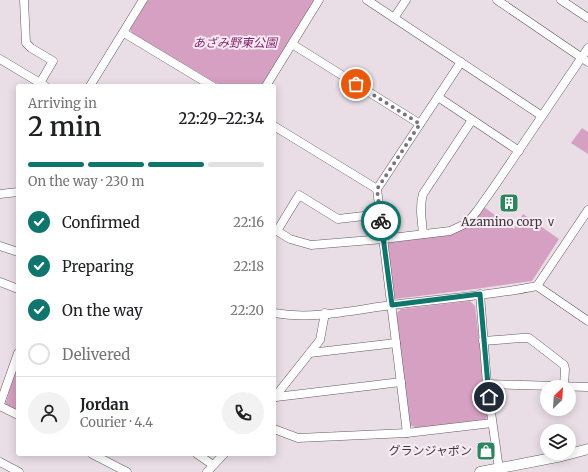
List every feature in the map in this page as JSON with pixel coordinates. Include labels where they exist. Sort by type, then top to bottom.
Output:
[{"type":"street","points":[[24,0],[26,43],[31,48],[53,61],[42,84]]},
{"type":"street","points":[[91,84],[143,0]]},
{"type":"street","points":[[267,84],[319,0]]},
{"type":"street","points":[[367,0],[542,116]]},
{"type":"street","points":[[394,18],[406,0]]},
{"type":"street","points":[[497,0],[585,59]]},
{"type":"street","points":[[561,0],[588,18]]},
{"type":"street","points":[[124,33],[208,84]]},
{"type":"street","points":[[292,44],[420,124]]},
{"type":"street","points":[[276,231],[290,239],[311,245],[383,239],[450,231],[466,223],[477,211],[542,116],[585,59],[588,48]]},
{"type":"street","points":[[0,59],[40,84]]},
{"type":"street","points":[[407,433],[377,189],[461,62]]},
{"type":"street","points":[[438,97],[519,151]]},
{"type":"street","points":[[423,234],[421,201],[423,194],[472,120]]},
{"type":"street","points":[[276,127],[377,189]]},
{"type":"street","points":[[0,194],[16,192]]},
{"type":"street","points":[[276,228],[298,195],[338,219],[381,214]]},
{"type":"street","points":[[537,286],[588,210]]},
{"type":"street","points":[[0,246],[16,251]]},
{"type":"street","points":[[0,282],[16,288]]},
{"type":"street","points":[[276,313],[290,316],[325,314],[537,286],[588,321]]},
{"type":"street","points":[[480,294],[487,384],[499,469]]},
{"type":"street","points":[[276,393],[320,340],[325,314]]},
{"type":"street","points":[[483,341],[528,338],[564,365],[564,380]]},
{"type":"street","points":[[310,353],[396,343]]},
{"type":"street","points":[[16,359],[0,405],[16,414]]},
{"type":"street","points":[[276,393],[401,382]]},
{"type":"street","points":[[487,384],[540,385]]},
{"type":"street","points":[[576,386],[588,387]]},
{"type":"street","points":[[276,430],[298,438],[407,433],[492,423]]},
{"type":"street","points":[[480,472],[562,456],[588,449]]},
{"type":"street","points":[[96,456],[127,472]]},
{"type":"street","points":[[201,456],[213,465]]},
{"type":"street","points":[[207,472],[222,456]]},
{"type":"street","points":[[0,462],[16,472]]},
{"type":"green space","name":"あざみ野東公園","points":[[148,0],[314,0],[263,84],[218,84],[132,33],[130,29]]},
{"type":"green space","points":[[582,128],[588,132],[588,154],[571,143]]},
{"type":"green space","points":[[484,207],[514,229],[523,214],[559,239],[532,281],[395,299],[387,245],[390,241],[454,232]]},
{"type":"green space","points":[[470,301],[475,306],[488,414],[486,419],[417,428],[410,425],[396,314],[401,309]]},
{"type":"green space","points":[[16,370],[16,411],[5,405]]},
{"type":"way so far","points":[[356,84],[420,124],[377,189],[381,221]]},
{"type":"place","name":"Azamino corp ⅴ","points":[[509,203]]},
{"type":"place","name":"グランジャポン","points":[[486,451]]},
{"type":"route","points":[[381,221],[392,305],[480,294],[489,397]]}]
